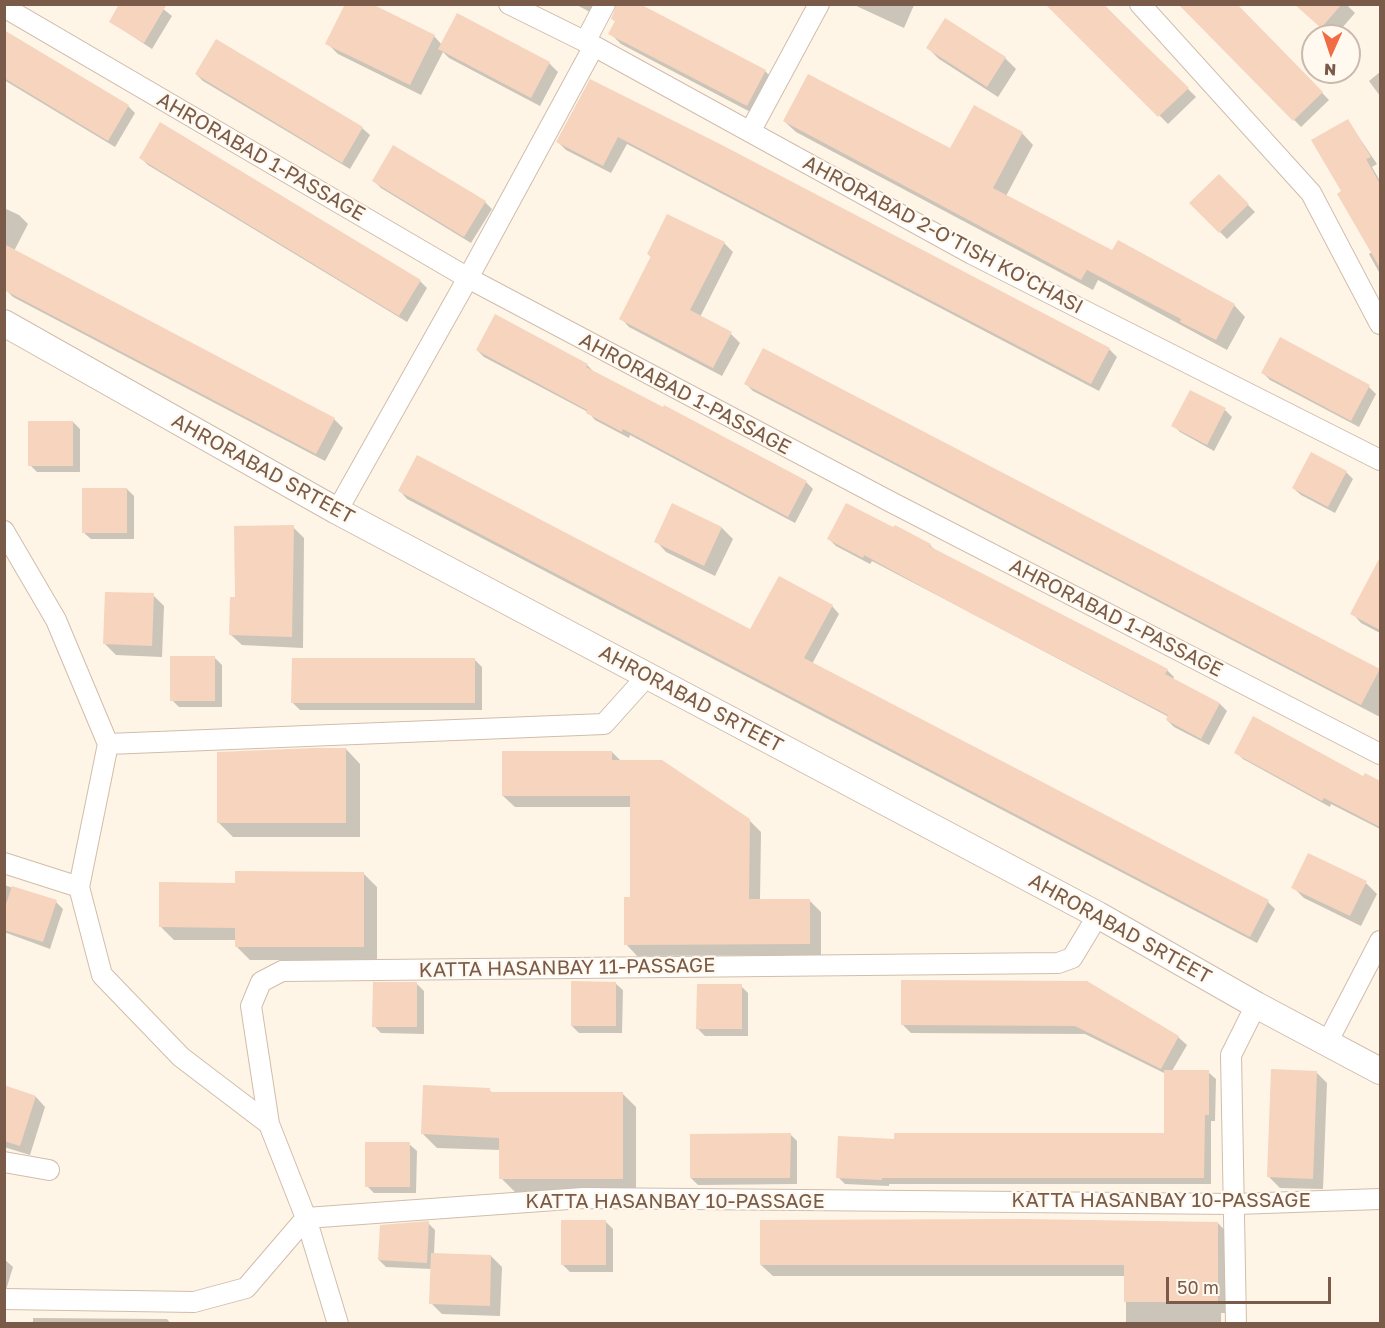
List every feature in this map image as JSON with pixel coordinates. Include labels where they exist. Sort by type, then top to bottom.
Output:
[{"type":"street","name":"AHRORABAD 2-O'TISH KO'CHASI","points":[[509,4],[590,44],[972,254],[1380,460]]},
{"type":"street","points":[[337,511],[468,279],[590,44],[605,4]]},
{"type":"street","points":[[750,132],[819,4]]},
{"type":"street","points":[[1140,4],[1311,193],[1380,324]]},
{"type":"street","name":"AHRORABAD 1-PASSAGE","points":[[4,7],[468,279],[889,501],[1380,754]]},
{"type":"street","name":"AHRORABAD SRTEET","points":[[4,323],[337,511],[1098,915],[1256,1005],[1380,1071]]},
{"type":"street","points":[[4,531],[56,620],[108,744],[79,886],[102,975],[181,1057],[269,1124]]},
{"type":"street","points":[[108,744],[604,724],[648,675]]},
{"type":"street","points":[[4,863],[79,886]]},
{"type":"street","name":"KATTA HASANBAY 11-PASSAGE","points":[[338,1323],[306,1218],[269,1124],[251,1006],[261,982],[282,971],[1058,963],[1072,958],[1098,915]]},
{"type":"street","points":[[1327,1043],[1380,941]]},
{"type":"street","points":[[1236,1323],[1236,1204],[1231,1055],[1256,1005]]},
{"type":"street","points":[[4,1162],[49,1170]]},
{"type":"street","name":"KATTA HASANBAY 10-PASSAGE","points":[[306,1218],[583,1198],[1236,1204],[1380,1199]]},
{"type":"street","points":[[4,1299],[194,1302],[246,1288],[306,1218]]},
{"type":"building","points":[[119,4],[167,4],[144,43],[109,22]]},
{"type":"building","points":[[345,4],[372,4],[435,35],[410,85],[325,44]]},
{"type":"building","points":[[617,4],[640,4],[766,70],[747,106],[608,34],[615,21],[611,19]]},
{"type":"building","points":[[1045,4],[1103,4],[1189,88],[1158,117]]},
{"type":"building","points":[[1178,4],[1237,4],[1301,69],[1301,84],[1315,84],[1323,92],[1293,121]]},
{"type":"building","points":[[1294,4],[1342,4],[1324,24],[1316,24]]},
{"type":"building","points":[[457,13],[550,62],[531,98],[438,49]]},
{"type":"building","points":[[945,18],[1006,57],[987,87],[926,48]]},
{"type":"building","points":[[4,30],[129,105],[108,141],[4,78]]},
{"type":"building","points":[[216,39],[363,127],[342,163],[195,74]]},
{"type":"building","points":[[808,74],[950,148],[974,105],[1023,132],[993,188],[1112,250],[1118,240],[1235,304],[1216,340],[1087,270],[1081,280],[783,121]]},
{"type":"building","points":[[590,79],[718,143],[1110,348],[1091,384],[618,137],[603,166],[556,142]]},
{"type":"building","points":[[1348,119],[1371,157],[1366,159],[1380,184],[1380,268],[1337,194],[1341,191],[1311,140]]},
{"type":"building","points":[[160,122],[421,280],[399,316],[139,158]]},
{"type":"building","points":[[393,145],[486,201],[464,237],[372,181]]},
{"type":"building","points":[[1219,174],[1249,204],[1219,233],[1189,203]]},
{"type":"building","points":[[667,214],[725,242],[690,310],[732,332],[713,368],[619,319],[651,256],[647,254]]},
{"type":"building","points":[[4,244],[335,418],[316,454],[4,290]]},
{"type":"building","points":[[495,314],[588,364],[586,367],[663,407],[664,405],[807,481],[788,517],[623,429],[622,432],[586,413],[587,410],[476,350]]},
{"type":"building","points":[[1280,337],[1370,385],[1351,421],[1261,373]]},
{"type":"building","points":[[763,348],[1380,669],[1361,705],[744,384]]},
{"type":"building","points":[[1190,390],[1226,408],[1207,445],[1171,426]]},
{"type":"building","points":[[28,421],[73,421],[73,466],[28,466]]},
{"type":"building","points":[[1311,452],[1347,471],[1328,507],[1292,488]]},
{"type":"building","points":[[417,455],[750,629],[779,576],[833,605],[804,658],[1269,900],[1250,937],[398,491]]},
{"type":"building","points":[[82,488],[127,488],[127,533],[82,533]]},
{"type":"building","points":[[672,503],[722,527],[704,566],[654,542]]},
{"type":"building","points":[[846,503],[893,527],[895,525],[931,544],[929,546],[1168,669],[1165,674],[1220,703],[1201,739],[1166,720],[1168,715],[972,614],[864,555],[863,558],[827,539]]},
{"type":"building","points":[[294,525],[292,637],[229,635],[230,597],[235,597],[234,526]]},
{"type":"building","points":[[1380,557],[1380,630],[1350,614]]},
{"type":"building","points":[[105,592],[154,593],[152,646],[103,644]]},
{"type":"building","points":[[170,656],[215,656],[215,701],[170,701]]},
{"type":"building","points":[[292,658],[475,658],[475,703],[291,703]]},
{"type":"building","points":[[1253,716],[1363,776],[1365,773],[1380,781],[1380,827],[1324,798],[1322,801],[1234,753]]},
{"type":"building","points":[[346,748],[346,823],[217,823],[217,752]]},
{"type":"building","points":[[502,751],[612,751],[612,760],[662,760],[750,819],[749,899],[810,899],[810,944],[624,945],[624,897],[630,897],[630,796],[502,796]]},
{"type":"building","points":[[1308,853],[1367,881],[1350,916],[1291,888]]},
{"type":"building","points":[[235,871],[364,872],[364,947],[235,947],[235,928],[159,927],[159,882],[235,883]]},
{"type":"building","points":[[12,886],[57,900],[43,942],[4,930],[4,910]]},
{"type":"building","points":[[901,980],[1087,981],[1179,1036],[1161,1069],[1075,1026],[901,1025]]},
{"type":"building","points":[[571,981],[616,982],[616,1026],[571,1026]]},
{"type":"building","points":[[373,982],[417,982],[417,1027],[372,1027]]},
{"type":"building","points":[[697,984],[742,984],[742,1029],[696,1029]]},
{"type":"building","points":[[1271,1069],[1317,1071],[1313,1179],[1267,1177]]},
{"type":"building","points":[[1164,1070],[1209,1070],[1209,1115],[1205,1115],[1204,1178],[882,1178],[882,1180],[836,1178],[838,1136],[894,1139],[894,1133],[1164,1133]]},
{"type":"building","points":[[4,1085],[36,1096],[20,1146],[4,1141]]},
{"type":"building","points":[[423,1085],[490,1088],[490,1092],[623,1092],[623,1179],[499,1179],[499,1138],[421,1134]]},
{"type":"building","points":[[791,1133],[790,1178],[690,1178],[690,1134]]},
{"type":"building","points":[[365,1142],[410,1142],[410,1187],[365,1187]]},
{"type":"building","points":[[1022,1219],[1218,1222],[1218,1302],[1124,1302],[1124,1265],[760,1265],[760,1220]]},
{"type":"building","points":[[561,1220],[606,1220],[606,1265],[561,1265]]},
{"type":"building","points":[[429,1221],[427,1263],[378,1260],[380,1225]]},
{"type":"building","points":[[431,1253],[491,1255],[490,1306],[429,1304]]}]
